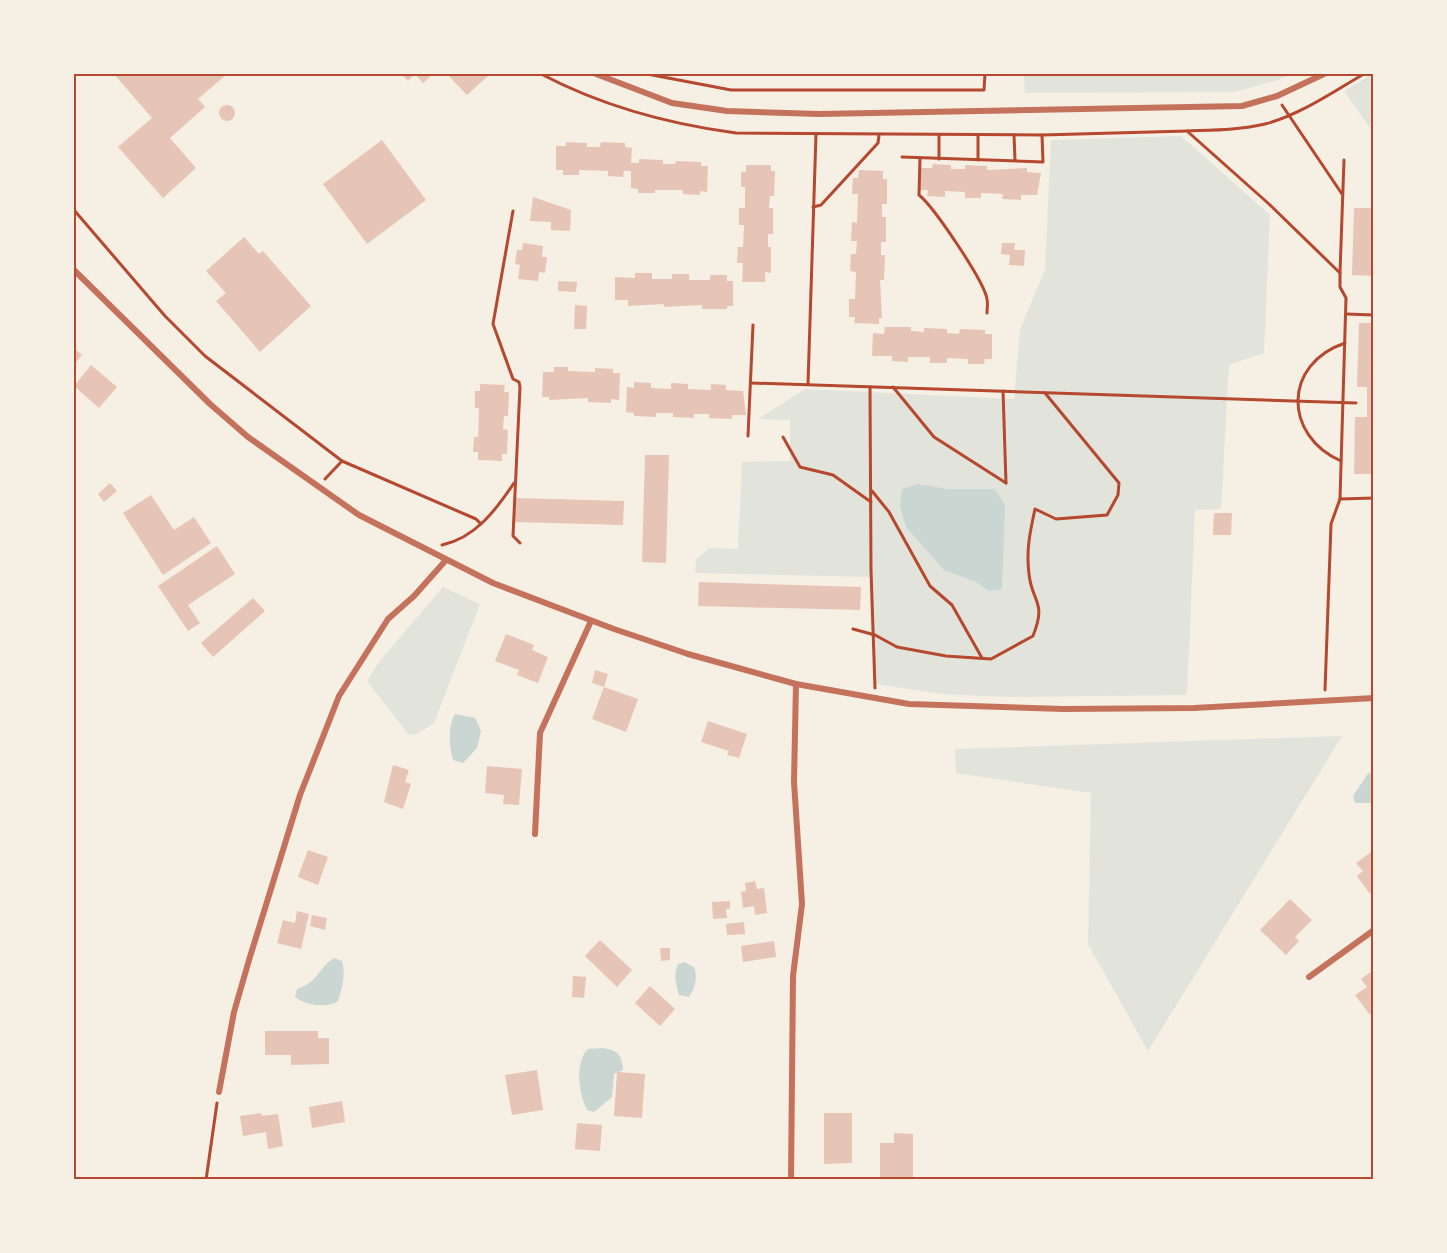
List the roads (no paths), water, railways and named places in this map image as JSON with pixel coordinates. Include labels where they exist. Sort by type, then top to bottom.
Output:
[{"type":"street","points":[[596,74],[672,103],[727,111],[819,114],[1242,106],[1277,96],[1324,74]]},
{"type":"street","points":[[74,270],[210,404],[248,437],[359,515],[422,549],[493,583],[591,621],[688,654],[796,684],[909,704],[1063,709],[1194,708],[1374,698]]},
{"type":"street","points":[[219,1092],[240,989],[300,795],[339,696],[388,619],[429,582],[446,560]]},
{"type":"street","points":[[535,834],[540,734],[591,621]]},
{"type":"street","points":[[791,1179],[793,976],[802,904],[795,782],[796,684]]},
{"type":"street","points":[[1309,977],[1374,930]]}]
